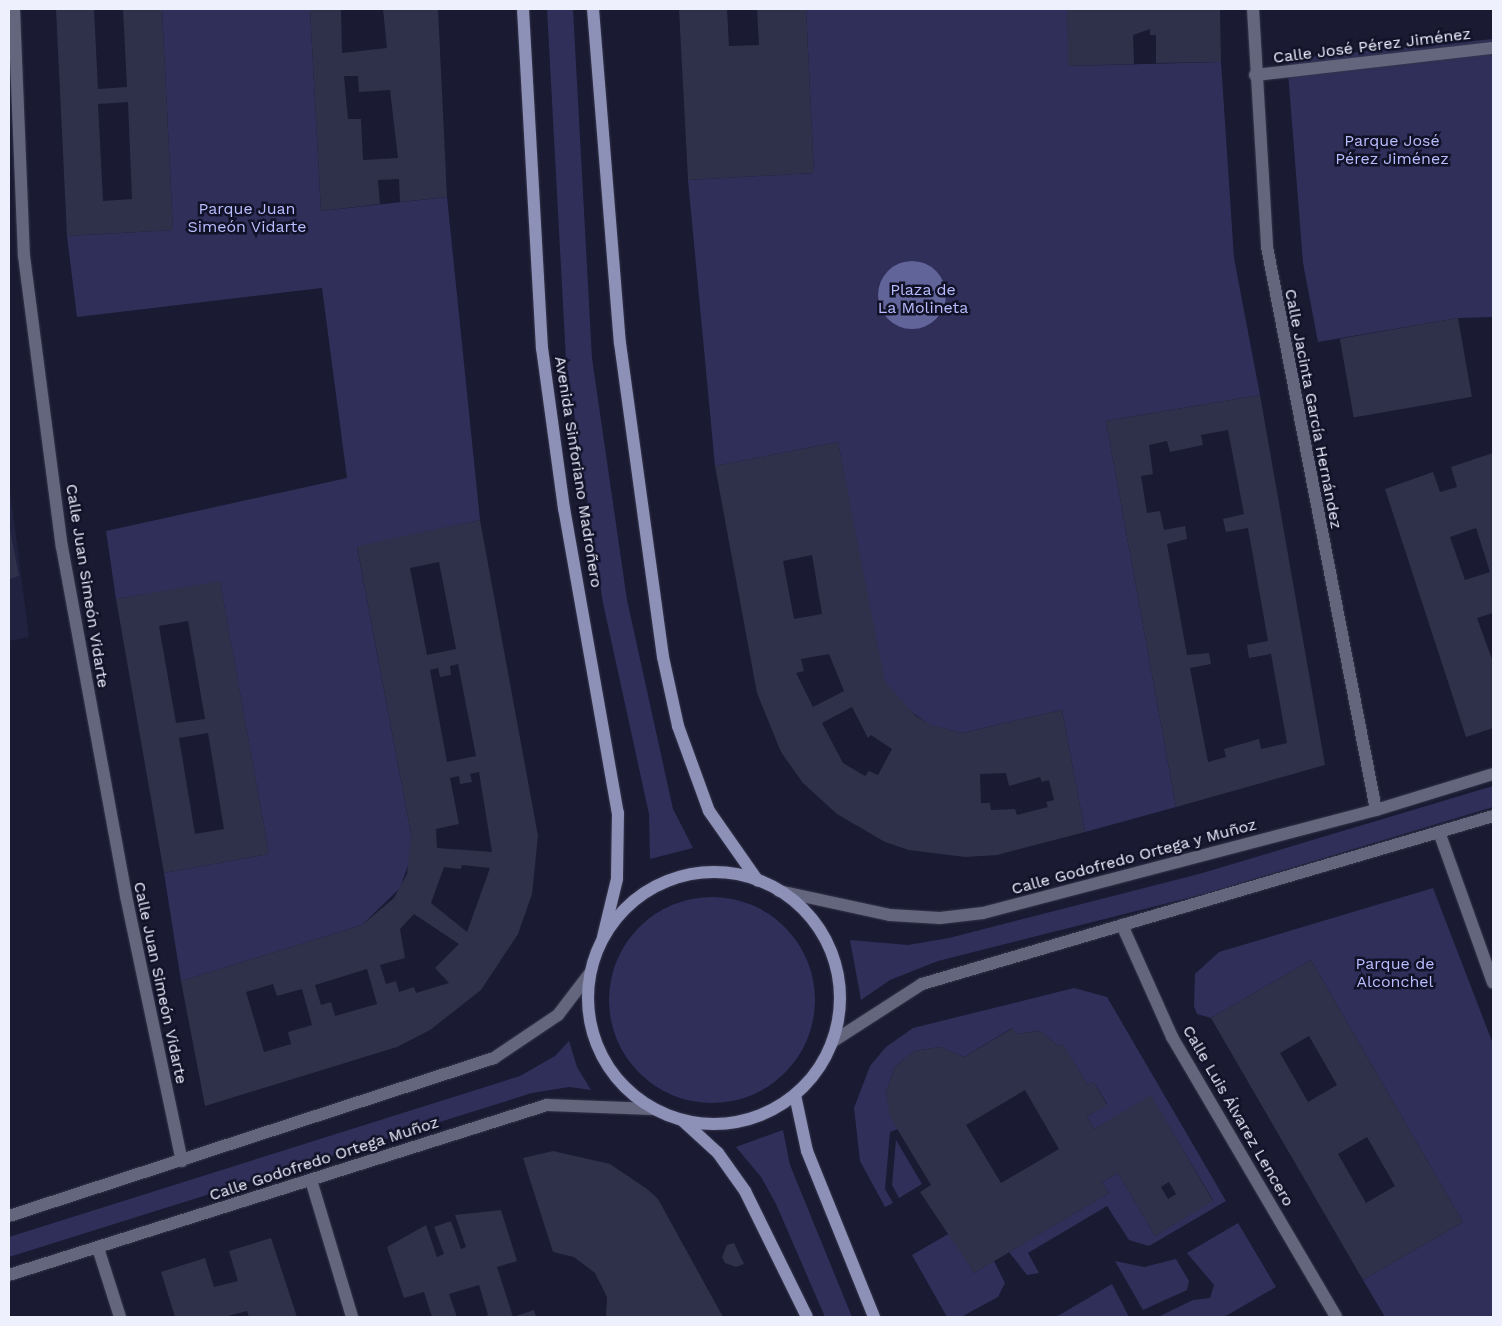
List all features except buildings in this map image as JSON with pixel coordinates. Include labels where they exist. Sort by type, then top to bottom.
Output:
[{"type":"main road","name":"Avenida Sinforiano Madroñero","points":[[523,9],[542,348],[564,508],[618,813],[617,879],[603,937]]},
{"type":"main road","points":[[593,9],[620,343],[663,657],[678,726],[702,794],[758,881]]},
{"type":"main road","points":[[718,872],[758,881],[779,891],[812,919],[833,955],[840,997],[832,1042],[814,1074],[795,1095],[777,1108],[736,1122],[682,1120],[653,1109],[622,1084],[599,1051],[589,1018],[590,973],[603,937],[628,906],[660,883],[718,872]]},
{"type":"main road","points":[[795,1095],[807,1152],[874,1317]]},
{"type":"main road","points":[[682,1120],[718,1154],[745,1191],[807,1317]]},
{"type":"street","name":"Calle Juan Simeón Vidarte","points":[[14,9],[24,256],[62,547],[127,906],[182,1161]]},
{"type":"street","name":"Calle Jacinta García Hernández","points":[[1253,9],[1255,76],[1267,247],[1280,328],[1376,810]]},
{"type":"street","name":"Calle José Pérez Jiménez","points":[[1255,76],[1493,48]]},
{"type":"street","name":"Calle Godofredo Ortega y Muñoz","points":[[779,891],[890,915],[940,918],[983,913],[1376,810],[1493,774]]},
{"type":"street","points":[[832,1042],[922,984],[1493,816]]},
{"type":"street","points":[[1439,832],[1493,983]]},
{"type":"street","name":"Calle Luis Álvarez Lencero","points":[[1122,925],[1172,1037],[1334,1317]]},
{"type":"street","points":[[9,1216],[494,1058],[558,1015],[590,973]]},
{"type":"street","name":"Calle Godofredo Ortega Muñoz","points":[[9,1275],[547,1106],[653,1109]]},
{"type":"street","points":[[311,1180],[352,1317]]},
{"type":"street","points":[[98,1248],[120,1317]]},
{"type":"shaded area","points":[[912,261],[925,264],[936,271],[943,282],[946,295],[943,308],[936,319],[925,326],[912,329],[899,326],[888,319],[881,308],[878,295],[881,282],[888,271],[899,264]]},
{"type":"shaded area","points":[[9,482],[29,637],[9,641]]},
{"type":"green space","name":"Parque Juan Simeón Vidarte","points":[[162,9],[310,9],[321,211],[447,197],[480,520],[357,547],[411,834],[411,857],[400,888],[362,925],[181,981],[164,873],[269,854],[220,582],[116,599],[106,531],[347,478],[322,288],[77,317],[67,236],[173,230]]},
{"type":"green space","points":[[547,9],[573,9],[592,358],[627,600],[673,809],[693,848],[650,859],[649,814],[603,603],[566,360]]},
{"type":"green space","name":"Plaza de La Molineta","points":[[806,9],[1067,9],[1069,66],[1221,62],[1234,258],[1260,395],[1106,421],[1176,807],[1085,832],[1062,710],[962,733],[930,725],[902,705],[885,682],[879,663],[838,442],[715,466],[688,180],[814,173]]},
{"type":"green space","name":"Parque José Pérez Jiménez","points":[[1493,39],[1493,317],[1458,318],[1318,342],[1303,263],[1287,59]]},
{"type":"green space","points":[[1493,786],[1493,807],[1204,894],[938,961],[890,980],[861,1000],[850,940],[908,945],[949,938],[1199,874]]},
{"type":"green space","name":"Parque de Alconchel","points":[[1433,888],[1493,1044],[1493,1317],[1385,1317],[1363,1280],[1463,1222],[1311,960],[1211,1018],[1197,1014],[1194,1006],[1195,974],[1219,952]]},
{"type":"green space","points":[[712,897],[742,901],[761,909],[785,927],[803,951],[811,970],[815,1000],[811,1030],[803,1049],[785,1073],[761,1091],[742,1099],[712,1103],[682,1099],[663,1091],[639,1073],[621,1049],[613,1030],[609,1000],[613,970],[621,951],[639,927],[663,909],[682,901]]},
{"type":"green space","points":[[1074,988],[1107,997],[1226,1201],[1149,1246],[1129,1240],[1107,1206],[1028,1253],[1039,1273],[1027,1275],[1009,1252],[1109,1193],[1102,1182],[1118,1173],[1155,1236],[1213,1200],[1151,1096],[1094,1129],[1087,1117],[1107,1104],[1094,1082],[1088,1085],[1062,1044],[1058,1046],[1040,1031],[1016,1034],[1012,1028],[964,1057],[940,1047],[914,1051],[894,1068],[886,1093],[898,1129],[890,1132],[885,1189],[893,1203],[885,1207],[860,1161],[854,1108],[870,1066],[886,1047],[913,1028]]},
{"type":"green space","points":[[569,1041],[577,1067],[591,1090],[569,1087],[532,1093],[9,1257],[9,1237],[520,1076],[555,1056]]},
{"type":"green space","points":[[783,1130],[790,1165],[852,1317],[825,1317],[776,1204],[761,1177],[736,1147]]},
{"type":"green space","points":[[896,1140],[922,1184],[899,1198],[892,1185]]},
{"type":"green space","points":[[1238,1223],[1276,1287],[1224,1317],[1158,1317],[1193,1300],[1210,1298],[1214,1285],[1187,1253]]},
{"type":"green space","points":[[950,1233],[974,1273],[994,1261],[1005,1283],[998,1297],[961,1317],[947,1317],[912,1255]]},
{"type":"green space","points":[[1176,1259],[1189,1281],[1187,1290],[1143,1310],[1115,1261],[1144,1267]]},
{"type":"green space","points":[[1112,1284],[1129,1317],[1056,1317]]}]
